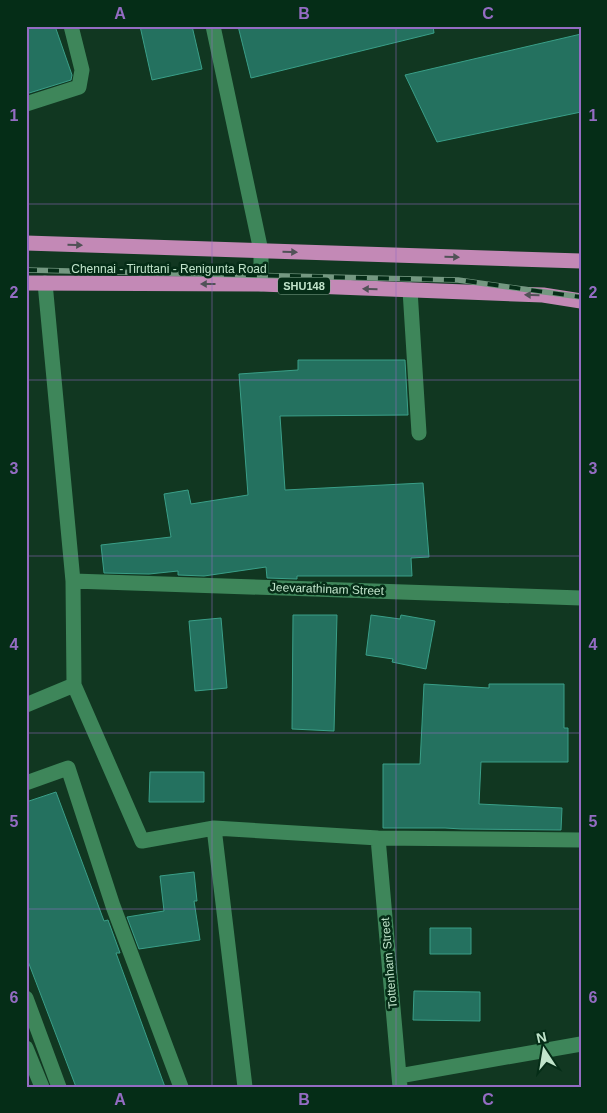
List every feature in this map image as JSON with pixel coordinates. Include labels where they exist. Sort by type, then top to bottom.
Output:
[{"type":"highway","name":"Chennai - Tiruttani - Renigunta Road","points":[[26,243],[581,261]]},
{"type":"highway","name":"Chennai - Tiruttani - Renigunta Road","points":[[26,283],[261,284],[543,295],[581,301]]},
{"type":"street","points":[[26,104],[78,87],[82,70],[71,26]]},
{"type":"street","points":[[213,26],[261,251],[261,284]]},
{"type":"street","points":[[45,283],[73,581],[74,685],[142,841],[214,828],[378,838],[581,840]]},
{"type":"street","points":[[410,290],[419,432]]},
{"type":"street","name":"Jeevarathinam Street","points":[[73,581],[581,598]]},
{"type":"street","points":[[26,705],[74,685]]},
{"type":"street","points":[[26,783],[68,768],[113,906],[181,1087]]},
{"type":"street","points":[[214,828],[245,1087]]},
{"type":"street","name":"Tottenham Street","points":[[378,838],[400,1082]]},
{"type":"street","points":[[26,998],[60,1087]]},
{"type":"street","points":[[400,1082],[581,1044]]},
{"type":"street","points":[[26,1048],[42,1087]]},
{"type":"building","points":[[26,26],[55,26],[72,75],[71,80],[26,94]]},
{"type":"building","points":[[140,26],[192,26],[202,69],[152,80]]},
{"type":"building","points":[[238,26],[433,26],[434,33],[251,78]]},
{"type":"building","points":[[581,34],[581,112],[437,142],[405,75]]},
{"type":"building","points":[[298,360],[405,360],[408,415],[280,416],[285,490],[423,483],[429,557],[411,558],[412,576],[297,576],[297,579],[267,578],[266,567],[204,576],[178,575],[178,571],[149,574],[104,573],[101,545],[171,537],[164,494],[188,490],[191,504],[248,495],[239,374],[298,370]]},
{"type":"building","points":[[293,615],[337,615],[334,731],[292,729]]},
{"type":"building","points":[[371,615],[400,619],[401,615],[435,621],[426,669],[392,662],[393,659],[366,655]]},
{"type":"building","points":[[221,618],[227,688],[195,691],[189,621]]},
{"type":"building","points":[[424,684],[489,688],[489,684],[564,684],[564,728],[568,728],[568,762],[481,762],[479,804],[562,808],[561,830],[383,828],[383,764],[420,764]]},
{"type":"building","points":[[150,772],[204,772],[204,802],[149,802]]},
{"type":"building","points":[[56,792],[104,921],[108,920],[120,953],[116,953],[165,1087],[76,1087],[26,956],[26,802]]},
{"type":"building","points":[[194,872],[197,901],[194,901],[200,940],[139,949],[127,917],[164,911],[160,876]]},
{"type":"building","points":[[430,928],[471,928],[471,954],[430,954]]},
{"type":"building","points":[[414,991],[480,992],[480,1021],[413,1020]]},
{"type":"railway","points":[[26,270],[458,280],[581,297]]}]
